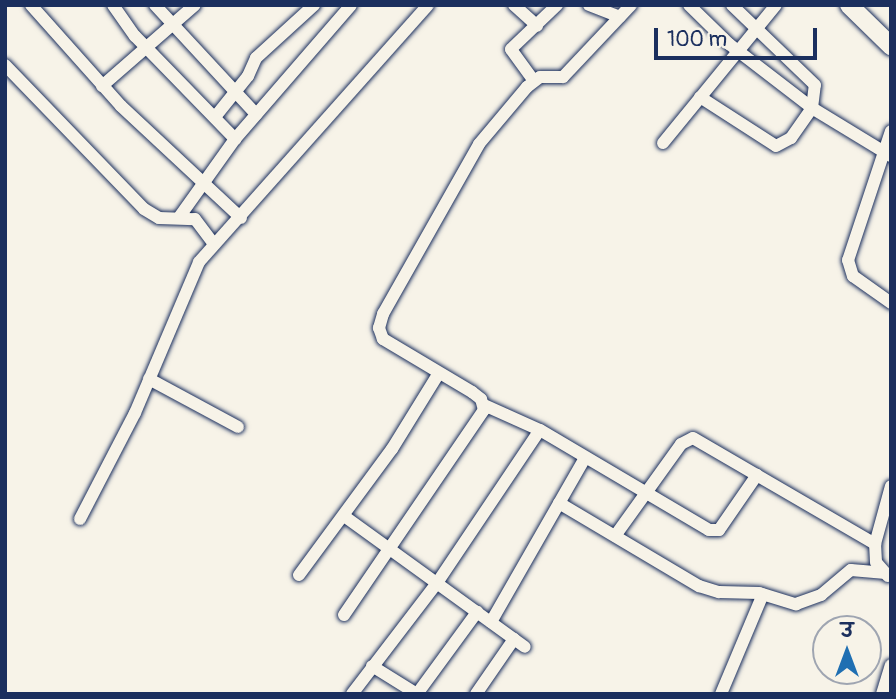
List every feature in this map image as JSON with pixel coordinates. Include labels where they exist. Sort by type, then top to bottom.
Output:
[{"type":"street","points":[[31,5],[102,86],[241,218]]},
{"type":"street","points":[[113,5],[146,48],[235,139]]},
{"type":"street","points":[[156,5],[256,114]]},
{"type":"street","points":[[102,86],[195,5]]},
{"type":"street","points":[[215,117],[235,94],[256,58],[314,5]]},
{"type":"street","points":[[180,216],[235,139],[351,5]]},
{"type":"street","points":[[80,519],[149,379],[195,271],[214,244],[241,218],[428,5]]},
{"type":"street","points":[[514,5],[537,26]]},
{"type":"street","points":[[589,5],[620,17]]},
{"type":"street","points":[[631,5],[564,77],[534,81],[470,156],[380,320],[383,339],[439,373],[484,405],[540,430],[645,494],[714,531],[757,475]]},
{"type":"street","points":[[689,5],[739,51],[812,108],[887,153]]},
{"type":"street","points":[[701,97],[776,146],[791,138],[812,108],[815,85],[732,5]]},
{"type":"street","points":[[663,143],[776,5]]},
{"type":"street","points":[[849,5],[891,46]]},
{"type":"street","points":[[534,81],[511,49],[537,26],[552,7]]},
{"type":"street","points":[[5,65],[145,209],[159,218],[180,216],[202,225],[214,244]]},
{"type":"street","points":[[891,131],[887,153],[848,260],[853,275],[891,303]]},
{"type":"street","points":[[299,575],[344,516],[439,373]]},
{"type":"street","points":[[149,379],[239,427]]},
{"type":"street","points":[[344,615],[484,405]]},
{"type":"street","points":[[352,694],[437,583],[540,430]]},
{"type":"street","points":[[615,536],[686,439],[706,443],[874,544],[887,575]]},
{"type":"street","points":[[491,622],[585,458]]},
{"type":"street","points":[[874,544],[889,494]]},
{"type":"street","points":[[559,503],[707,589],[763,594],[803,603],[851,570],[887,575]]},
{"type":"street","points":[[344,516],[525,647]]},
{"type":"street","points":[[722,694],[763,594]]},
{"type":"street","points":[[372,666],[417,694],[477,612]]},
{"type":"street","points":[[476,694],[514,639]]},
{"type":"street","points":[[882,694],[891,666]]}]
